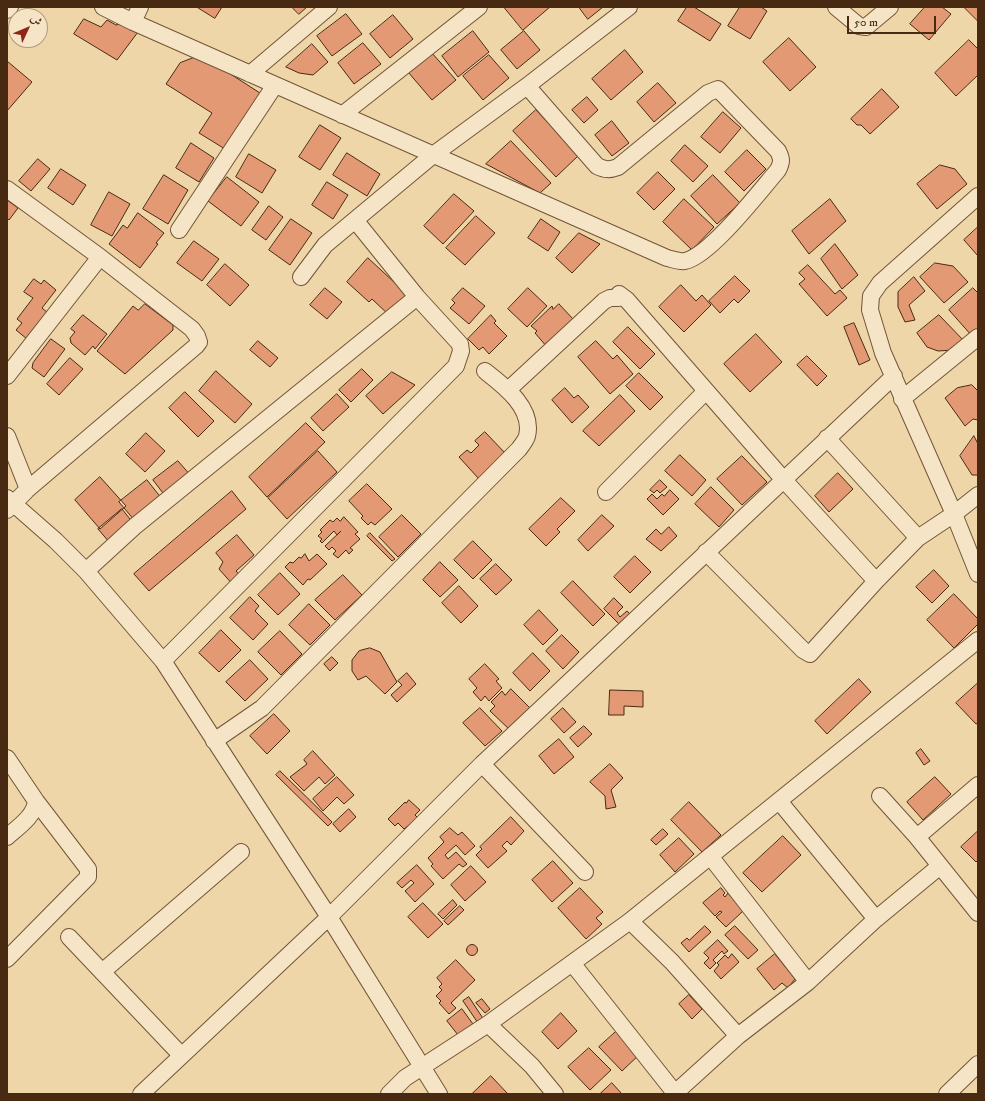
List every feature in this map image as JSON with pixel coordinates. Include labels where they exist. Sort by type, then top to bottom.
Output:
[{"type":"street","points":[[7,10],[10,7]]},
{"type":"street","points":[[103,7],[133,22],[667,258],[684,262],[699,254],[718,239],[778,170],[781,164],[782,158],[778,151],[718,89],[708,93],[618,167],[611,170],[604,169],[597,166],[527,86]]},
{"type":"street","points":[[133,22],[140,7]]},
{"type":"street","points":[[250,74],[329,7]]},
{"type":"street","points":[[342,115],[479,7]]},
{"type":"street","points":[[301,277],[325,245],[433,155],[527,86],[629,7]]},
{"type":"street","points":[[836,7],[859,26],[866,27],[890,7]]},
{"type":"street","points":[[179,230],[275,85]]},
{"type":"street","points":[[7,189],[100,257],[192,330],[197,336],[199,342],[9,504],[86,571],[163,661],[202,718],[214,741],[329,917],[439,1094]]},
{"type":"street","points":[[978,196],[880,282],[871,296],[870,310],[883,353],[954,514],[978,574]]},
{"type":"street","points":[[163,661],[456,366],[461,351],[460,344],[417,297],[355,220]]},
{"type":"street","points":[[7,376],[100,257]]},
{"type":"street","points":[[509,389],[604,301],[610,298],[618,298],[619,294],[627,300],[783,479],[876,581]]},
{"type":"street","points":[[86,571],[134,527],[417,297]]},
{"type":"street","points":[[902,399],[978,337]]},
{"type":"street","points":[[214,741],[262,708],[519,449],[527,436],[528,424],[521,407],[509,389],[485,370]]},
{"type":"street","points":[[141,1094],[329,917],[482,764],[894,376]]},
{"type":"street","points":[[606,492],[706,391]]},
{"type":"street","points":[[7,436],[28,489]]},
{"type":"street","points":[[827,438],[918,538]]},
{"type":"street","points":[[706,552],[803,650],[810,654],[876,581],[918,538],[954,514],[978,495]]},
{"type":"street","points":[[389,1094],[405,1078],[423,1068],[488,1024],[630,921],[978,640]]},
{"type":"street","points":[[7,758],[36,801],[88,869],[88,878],[7,959]]},
{"type":"street","points":[[482,764],[585,872]]},
{"type":"street","points":[[917,837],[978,785]]},
{"type":"street","points":[[880,796],[917,837],[978,913]]},
{"type":"street","points":[[7,837],[32,814],[36,808],[36,801]]},
{"type":"street","points":[[779,801],[876,918]]},
{"type":"street","points":[[102,972],[241,852]]},
{"type":"street","points":[[710,856],[808,982]]},
{"type":"street","points":[[572,963],[675,1094],[738,1036],[808,982],[876,918],[940,866]]},
{"type":"street","points":[[630,921],[672,962],[738,1036]]},
{"type":"street","points":[[69,937],[181,1055]]},
{"type":"street","points":[[488,1024],[532,1066],[555,1094]]},
{"type":"street","points":[[947,1094],[978,1064]]},
{"type":"building","points":[[197,7],[222,7],[215,18]]},
{"type":"building","points":[[292,7],[307,7],[299,14]]},
{"type":"building","points":[[504,7],[550,7],[523,30]]},
{"type":"building","points":[[579,7],[603,7],[588,19]]},
{"type":"building","points":[[687,7],[694,7],[721,24],[710,41],[678,21]]},
{"type":"building","points":[[740,7],[761,7],[767,11],[750,39],[728,26]]},
{"type":"building","points":[[925,7],[942,7],[951,14],[929,40],[910,24]]},
{"type":"building","points":[[964,7],[978,7],[978,21]]},
{"type":"building","points":[[346,14],[362,34],[332,56],[317,36]]},
{"type":"building","points":[[393,15],[413,39],[390,58],[370,34]]},
{"type":"building","points":[[84,19],[101,27],[107,20],[116,25],[124,23],[138,32],[117,60],[74,34]]},
{"type":"building","points":[[473,31],[489,52],[458,77],[442,56]]},
{"type":"building","points":[[524,31],[540,50],[517,69],[501,50]]},
{"type":"building","points":[[789,38],[816,67],[790,91],[763,62]]},
{"type":"building","points":[[969,40],[978,49],[978,75],[956,96],[935,73]]},
{"type":"building","points":[[363,43],[381,64],[354,84],[338,63]]},
{"type":"building","points":[[312,44],[328,62],[313,75],[299,73],[286,67]]},
{"type":"building","points":[[625,50],[643,72],[611,100],[592,79]]},
{"type":"building","points":[[431,52],[456,80],[432,100],[408,72]]},
{"type":"building","points":[[201,55],[260,93],[225,149],[199,133],[212,113],[166,84],[180,63]]},
{"type":"building","points":[[489,55],[509,78],[483,100],[463,76]]},
{"type":"building","points":[[7,61],[32,82],[7,111]]},
{"type":"building","points":[[658,83],[676,103],[654,122],[637,102]]},
{"type":"building","points":[[882,89],[899,107],[870,134],[861,125],[857,125],[851,119]]},
{"type":"building","points":[[587,97],[598,110],[584,123],[572,110]]},
{"type":"building","points":[[536,110],[579,155],[556,177],[513,131]]},
{"type":"building","points":[[723,112],[741,128],[720,153],[701,137]]},
{"type":"building","points":[[612,121],[629,143],[612,156],[595,135]]},
{"type":"building","points":[[320,125],[341,138],[320,170],[299,157]]},
{"type":"building","points":[[511,141],[551,183],[540,193],[486,164]]},
{"type":"building","points":[[191,143],[214,158],[199,182],[176,168]]},
{"type":"building","points":[[685,145],[708,166],[693,182],[671,161]]},
{"type":"building","points":[[747,150],[766,169],[744,191],[725,172]]},
{"type":"building","points":[[347,153],[380,174],[367,196],[333,175]]},
{"type":"building","points":[[249,154],[276,170],[262,193],[236,177]]},
{"type":"building","points":[[38,159],[50,169],[31,191],[19,181]]},
{"type":"building","points":[[940,165],[955,169],[967,184],[937,209],[917,184]]},
{"type":"building","points":[[61,169],[86,185],[73,205],[48,188]]},
{"type":"building","points":[[658,172],[675,189],[654,210],[637,193]]},
{"type":"building","points":[[164,175],[188,190],[168,224],[143,209]]},
{"type":"building","points":[[713,175],[740,203],[717,224],[691,196]]},
{"type":"building","points":[[227,177],[259,202],[241,226],[208,201]]},
{"type":"building","points":[[327,182],[348,195],[333,219],[312,205]]},
{"type":"building","points":[[109,192],[130,204],[112,236],[91,225]]},
{"type":"building","points":[[454,194],[474,211],[443,244],[424,226]]},
{"type":"building","points":[[684,199],[714,227],[692,250],[663,222]]},
{"type":"building","points":[[830,199],[846,221],[809,254],[792,231]]},
{"type":"building","points":[[7,200],[18,208],[9,220],[7,218]]},
{"type":"building","points":[[269,206],[283,217],[266,240],[252,230]]},
{"type":"building","points":[[138,213],[164,233],[156,243],[158,244],[140,268],[109,244],[123,225],[127,228]]},
{"type":"building","points":[[476,216],[495,233],[465,265],[446,248]]},
{"type":"building","points":[[291,219],[312,233],[290,265],[269,250]]},
{"type":"building","points":[[541,219],[560,232],[548,251],[528,238]]},
{"type":"building","points":[[978,227],[978,256],[964,240]]},
{"type":"building","points":[[579,233],[600,244],[572,273],[556,258]]},
{"type":"building","points":[[194,241],[219,259],[202,281],[177,263]]},
{"type":"building","points":[[835,244],[858,275],[842,289],[821,259]]},
{"type":"building","points":[[368,258],[409,296],[390,316],[372,299],[369,302],[347,282]]},
{"type":"building","points":[[935,263],[953,266],[968,282],[944,303],[920,277]]},
{"type":"building","points":[[225,264],[249,285],[230,306],[207,285]]},
{"type":"building","points":[[808,265],[835,294],[840,290],[847,298],[827,316],[799,284],[805,279],[799,273]]},
{"type":"building","points":[[735,276],[750,291],[738,303],[734,299],[720,313],[709,301]]},
{"type":"building","points":[[914,277],[925,291],[909,305],[915,320],[905,322],[898,307],[898,292]]},
{"type":"building","points":[[34,279],[41,284],[44,280],[56,290],[42,308],[48,313],[27,339],[16,330],[22,323],[17,319],[33,298],[24,292]]},
{"type":"building","points":[[681,285],[696,301],[702,295],[711,305],[684,332],[659,307]]},
{"type":"building","points":[[325,288],[342,302],[327,319],[310,305]]},
{"type":"building","points":[[463,288],[485,306],[469,324],[450,308],[455,303],[452,300]]},
{"type":"building","points":[[528,288],[547,306],[527,327],[508,309]]},
{"type":"building","points":[[973,288],[978,293],[978,330],[972,336],[949,310]]},
{"type":"building","points":[[145,304],[173,325],[173,330],[125,374],[97,351],[133,306],[138,310]]},
{"type":"building","points":[[559,304],[573,319],[547,347],[535,333],[537,331],[531,326],[552,306],[553,309]]},
{"type":"building","points":[[83,315],[107,334],[95,349],[93,346],[85,355],[71,343],[70,338],[75,332],[71,329]]},
{"type":"building","points":[[491,315],[496,321],[494,323],[507,336],[489,354],[483,347],[479,350],[468,339]]},
{"type":"building","points":[[939,315],[966,343],[953,350],[938,351],[927,347],[917,333]]},
{"type":"building","points":[[854,323],[870,360],[859,365],[844,327]]},
{"type":"building","points":[[628,327],[655,354],[640,369],[613,342]]},
{"type":"building","points":[[756,334],[782,362],[750,392],[724,364]]},
{"type":"building","points":[[51,339],[65,349],[44,377],[32,368],[33,363]]},
{"type":"building","points":[[258,341],[278,358],[270,367],[250,350]]},
{"type":"building","points":[[596,341],[613,359],[617,355],[633,374],[610,394],[578,357]]},
{"type":"building","points":[[807,356],[827,376],[817,386],[797,365]]},
{"type":"building","points":[[70,358],[83,369],[59,395],[47,384]]},
{"type":"building","points":[[362,369],[373,380],[351,402],[339,390]]},
{"type":"building","points":[[216,371],[252,404],[235,423],[199,391]]},
{"type":"building","points":[[392,372],[415,385],[383,414],[366,396]]},
{"type":"building","points":[[639,373],[663,397],[650,410],[626,386]]},
{"type":"building","points":[[972,385],[978,391],[978,420],[973,419],[965,426],[945,398],[957,388]]},
{"type":"building","points":[[565,388],[574,398],[578,395],[589,407],[572,423],[552,400]]},
{"type":"building","points":[[185,392],[214,421],[198,437],[169,408]]},
{"type":"building","points":[[337,394],[349,407],[323,431],[311,418]]},
{"type":"building","points":[[620,395],[635,411],[599,446],[583,431]]},
{"type":"building","points":[[306,423],[325,442],[267,497],[249,477]]},
{"type":"building","points":[[485,432],[506,454],[479,479],[459,457],[467,450],[471,453],[479,445],[475,441]]},
{"type":"building","points":[[146,433],[165,451],[145,472],[126,454]]},
{"type":"building","points":[[974,436],[978,444],[978,475],[972,475],[960,456]]},
{"type":"building","points":[[318,451],[337,472],[287,519],[268,498]]},
{"type":"building","points":[[680,455],[706,480],[692,496],[665,471]]},
{"type":"building","points":[[742,456],[767,482],[742,505],[717,479]]},
{"type":"building","points":[[178,461],[192,477],[166,497],[153,480]]},
{"type":"building","points":[[838,473],[853,489],[829,512],[815,496]]},
{"type":"building","points":[[100,477],[126,506],[100,529],[75,500]]},
{"type":"building","points":[[147,480],[162,499],[135,521],[119,502]]},
{"type":"building","points":[[660,480],[667,487],[660,493],[657,490],[654,493],[650,490]]},
{"type":"building","points":[[367,484],[392,509],[375,525],[371,522],[368,525],[361,518],[363,516],[349,501]]},
{"type":"building","points":[[711,487],[734,510],[719,527],[695,504]]},
{"type":"building","points":[[670,490],[679,499],[663,515],[647,499],[652,494],[657,499],[662,494],[664,496]]},
{"type":"building","points":[[232,491],[246,509],[149,591],[134,574]]},
{"type":"building","points":[[561,498],[575,511],[557,529],[560,532],[546,546],[529,529]]},
{"type":"building","points":[[122,509],[134,524],[110,543],[98,529]]},
{"type":"building","points":[[402,515],[421,534],[398,557],[379,537]]},
{"type":"building","points":[[602,515],[614,526],[588,551],[578,540]]},
{"type":"building","points":[[344,517],[358,532],[355,534],[360,539],[350,548],[353,550],[349,554],[346,550],[338,558],[333,554],[336,551],[332,547],[329,550],[325,546],[337,535],[334,531],[322,543],[320,541],[322,539],[318,536],[322,532],[320,530],[330,520],[333,522],[337,518],[340,521]]},
{"type":"building","points":[[669,527],[677,536],[661,551],[646,539],[656,529],[661,534]]},
{"type":"building","points":[[370,533],[395,559],[392,561],[367,536]]},
{"type":"building","points":[[237,535],[254,555],[236,571],[243,579],[234,586],[219,569],[223,562],[216,553]]},
{"type":"building","points":[[473,541],[492,560],[473,579],[454,560]]},
{"type":"building","points":[[305,554],[309,561],[317,554],[327,564],[310,580],[308,579],[303,585],[285,567],[290,562],[293,563]]},
{"type":"building","points":[[635,556],[651,572],[630,593],[614,577]]},
{"type":"building","points":[[440,562],[458,580],[440,597],[423,580]]},
{"type":"building","points":[[496,564],[512,580],[496,595],[480,579]]},
{"type":"building","points":[[934,570],[949,586],[932,603],[916,587]]},
{"type":"building","points":[[280,573],[300,594],[278,615],[258,595]]},
{"type":"building","points":[[343,575],[362,595],[335,620],[315,600]]},
{"type":"building","points":[[573,581],[605,614],[593,626],[561,593]]},
{"type":"building","points":[[459,586],[478,606],[461,623],[442,603]]},
{"type":"building","points":[[954,594],[978,619],[978,624],[954,648],[927,620]]},
{"type":"building","points":[[250,597],[259,606],[255,611],[268,624],[253,640],[230,618]]},
{"type":"building","points":[[614,598],[623,607],[617,613],[620,617],[627,611],[634,618],[623,628],[604,609]]},
{"type":"building","points":[[309,604],[330,625],[310,645],[289,625]]},
{"type":"building","points":[[539,610],[558,630],[543,645],[524,625]]},
{"type":"building","points":[[221,630],[241,650],[219,672],[199,653]]},
{"type":"building","points":[[280,631],[302,654],[281,675],[258,652]]},
{"type":"building","points":[[562,635],[579,652],[563,669],[546,651]]},
{"type":"building","points":[[370,648],[380,652],[397,682],[385,694],[366,676],[358,680],[352,671],[352,660],[359,651]]},
{"type":"building","points":[[533,653],[550,671],[530,691],[513,673]]},
{"type":"building","points":[[332,657],[338,663],[330,671],[324,664]]},
{"type":"building","points":[[250,660],[268,679],[245,701],[226,682]]},
{"type":"building","points":[[485,664],[499,679],[496,681],[502,688],[489,701],[485,696],[481,701],[473,692],[477,688],[469,679]]},
{"type":"building","points":[[407,673],[416,684],[397,702],[391,695],[402,685],[398,681]]},
{"type":"building","points":[[859,679],[871,692],[827,734],[815,721]]},
{"type":"building","points":[[978,683],[978,723],[976,724],[956,703]]},
{"type":"building","points":[[511,689],[531,709],[510,730],[490,711],[495,706],[491,702],[502,691],[505,695]]},
{"type":"building","points":[[610,690],[643,691],[643,707],[624,706],[624,715],[609,715]]},
{"type":"building","points":[[480,708],[502,731],[485,746],[463,723]]},
{"type":"building","points":[[563,708],[576,722],[564,733],[551,719]]},
{"type":"building","points":[[274,714],[290,731],[267,754],[250,736]]},
{"type":"building","points":[[584,726],[592,734],[578,747],[570,738]]},
{"type":"building","points":[[559,739],[574,757],[554,774],[539,756]]},
{"type":"building","points":[[921,749],[930,761],[924,765],[916,753]]},
{"type":"building","points":[[313,751],[335,775],[325,784],[319,777],[304,791],[290,777],[307,764],[304,760]]},
{"type":"building","points":[[610,764],[623,778],[611,790],[616,807],[606,809],[605,796],[590,782]]},
{"type":"building","points":[[280,771],[332,822],[328,826],[276,775]]},
{"type":"building","points":[[337,777],[354,795],[344,804],[337,797],[323,811],[313,799]]},
{"type":"building","points":[[935,777],[951,794],[923,820],[907,802]]},
{"type":"building","points":[[409,800],[420,810],[415,815],[418,818],[404,829],[398,823],[395,826],[388,819],[405,802],[406,803]]},
{"type":"building","points":[[689,802],[721,835],[702,852],[671,820]]},
{"type":"building","points":[[349,809],[356,817],[340,832],[333,824]]},
{"type":"building","points":[[511,817],[524,831],[511,845],[507,841],[502,846],[507,851],[488,868],[476,855],[482,849],[480,847]]},
{"type":"building","points":[[450,828],[458,835],[462,832],[475,846],[465,855],[456,845],[445,855],[448,859],[456,852],[467,864],[463,867],[459,864],[443,879],[431,866],[433,864],[428,858],[444,842],[440,837]]},
{"type":"building","points":[[663,829],[668,834],[656,845],[651,840]]},
{"type":"building","points":[[978,831],[978,860],[976,862],[961,847]]},
{"type":"building","points":[[783,836],[801,855],[762,892],[743,873]]},
{"type":"building","points":[[679,838],[694,854],[675,872],[660,855]]},
{"type":"building","points":[[553,861],[573,883],[552,902],[532,880]]},
{"type":"building","points":[[417,865],[434,884],[415,902],[405,891],[414,883],[411,880],[402,888],[397,883]]},
{"type":"building","points":[[471,866],[486,882],[465,901],[451,885]]},
{"type":"building","points":[[580,888],[603,912],[596,918],[602,924],[586,939],[558,908]]},
{"type":"building","points":[[721,888],[725,893],[723,895],[725,897],[728,893],[743,911],[726,927],[716,917],[722,912],[720,911],[715,916],[703,903]]},
{"type":"building","points":[[453,900],[457,905],[443,919],[438,914]]},
{"type":"building","points":[[423,903],[443,924],[428,938],[408,917]]},
{"type":"building","points":[[460,906],[464,910],[448,925],[444,921]]},
{"type":"building","points":[[705,926],[711,932],[689,952],[681,943],[687,938],[689,940]]},
{"type":"building","points":[[735,926],[758,950],[748,959],[725,935]]},
{"type":"building","points":[[718,940],[728,951],[724,954],[722,951],[713,960],[716,963],[710,969],[704,963],[709,958],[704,953]]},
{"type":"building","points":[[470,945],[474,945],[476,946],[476,954],[470,955],[467,952],[467,948]]},
{"type":"building","points":[[732,954],[739,962],[721,979],[714,971],[719,965],[717,963],[725,955],[728,958]]},
{"type":"building","points":[[775,954],[795,979],[788,988],[782,983],[774,990],[757,969]]},
{"type":"building","points":[[456,960],[475,980],[451,1003],[456,1008],[449,1014],[439,1003],[441,1001],[436,996],[442,990],[439,987],[442,984],[437,978]]},
{"type":"building","points":[[689,995],[702,1009],[692,1019],[679,1004]]},
{"type":"building","points":[[469,997],[484,1020],[478,1023],[463,1001]]},
{"type":"building","points":[[482,999],[490,1009],[485,1013],[476,1003]]},
{"type":"building","points":[[462,1009],[473,1024],[458,1035],[447,1021]]},
{"type":"building","points":[[561,1013],[577,1031],[558,1049],[542,1032]]},
{"type":"building","points":[[619,1029],[641,1053],[622,1071],[599,1047]]},
{"type":"building","points":[[589,1048],[611,1070],[590,1090],[568,1067]]},
{"type":"building","points":[[491,1076],[508,1094],[472,1094]]},
{"type":"building","points":[[612,1083],[622,1094],[600,1094]]}]
